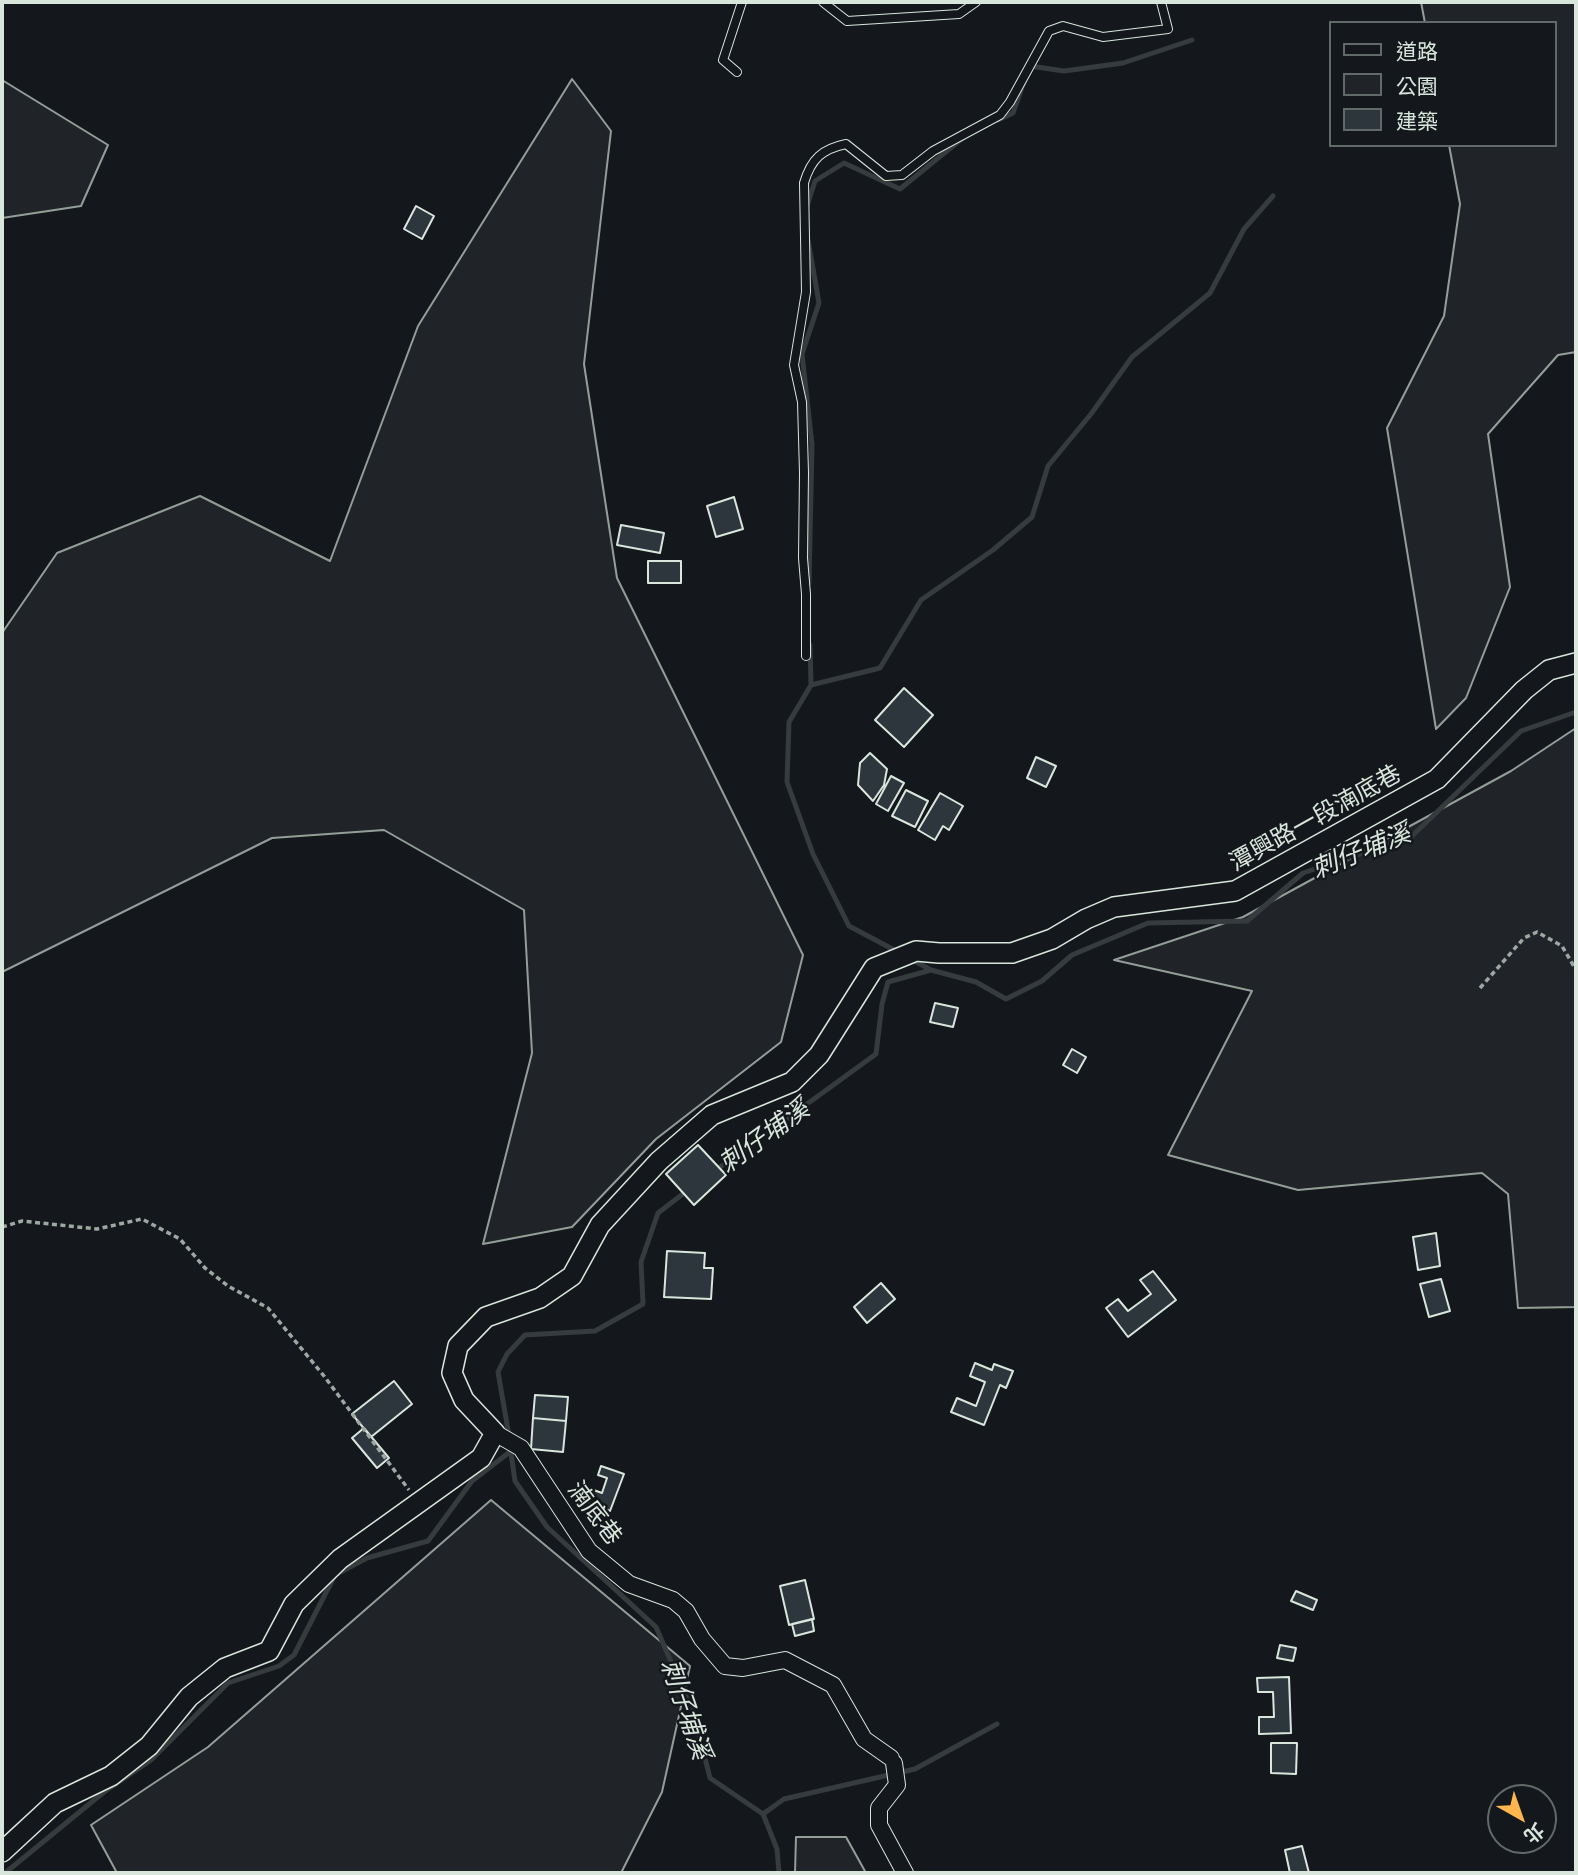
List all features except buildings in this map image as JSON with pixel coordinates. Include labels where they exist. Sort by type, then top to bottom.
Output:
[{"type":"street","name":"潭興路一段湳底巷","points":[[495,1433],[464,1400],[452,1373],[458,1346],[486,1317],[540,1298],[572,1276],[600,1225],[659,1161],[712,1115],[792,1082],[819,1055],[874,968],[916,951],[1012,953],[1052,939],[1086,919],[1114,907],[1236,891],[1437,779],[1524,691],[1549,670],[1576,663]]},
{"type":"street","points":[[2,1852],[55,1802],[111,1776],[149,1746],[189,1697],[225,1668],[269,1651],[294,1604],[340,1559],[481,1458],[495,1433]]},
{"type":"street","name":"湳底巷","points":[[495,1433],[521,1448],[589,1551],[629,1584],[673,1600],[686,1611],[702,1639],[725,1666],[743,1668],[785,1660],[833,1685],[864,1740],[892,1760],[897,1784],[879,1808],[879,1825],[905,1873]]},
{"type":"lane","points":[[737,72],[723,60],[742,2]]},
{"type":"lane","points":[[823,2],[847,21],[959,14],[976,2]]},
{"type":"lane","points":[[806,656],[802,402],[794,365],[806,292],[804,183],[809,167],[829,147],[846,144],[886,176],[902,175],[933,151],[1000,115],[1049,31],[1063,26],[1103,37],[1168,29],[1161,2]]},
{"type":"path","points":[[1479,988],[1524,938],[1537,932],[1562,946],[1576,970]]},
{"type":"path","points":[[2,1227],[22,1221],[97,1229],[142,1219],[180,1239],[205,1268],[228,1286],[268,1308],[324,1376],[419,1503]]},
{"type":"green space","points":[[1421,2],[1576,2],[1576,352],[1558,355],[1488,434],[1510,587],[1466,698],[1436,729],[1387,428],[1444,316],[1460,204],[1449,147],[1557,147],[1557,21],[1425,21]]},
{"type":"green space","points":[[572,79],[611,131],[584,364],[617,578],[803,955],[781,1042],[656,1139],[572,1227],[483,1244],[532,1053],[524,910],[384,830],[272,838],[2,972],[2,633],[57,553],[200,496],[330,561],[418,326]]},
{"type":"green space","points":[[2,80],[108,145],[81,206],[2,218]]},
{"type":"green space","points":[[1576,728],[1576,1307],[1518,1308],[1508,1194],[1482,1173],[1298,1190],[1168,1155],[1252,991],[1114,960],[1243,917],[1511,771]]},
{"type":"green space","points":[[491,1500],[690,1666],[662,1792],[621,1873],[117,1873],[91,1825],[208,1747]]},
{"type":"green space","points":[[796,1837],[846,1837],[866,1873],[795,1873]]},
{"type":"waterway","points":[[1029,70],[1030,66],[1064,71],[1123,63],[1192,40]]},
{"type":"waterway","points":[[998,120],[1013,113],[1024,82]]},
{"type":"waterway","points":[[807,206],[815,181],[844,163],[900,189],[964,137]]},
{"type":"waterway","points":[[811,685],[880,668],[921,600],[993,550],[1032,517],[1048,466],[1091,414],[1132,357],[1210,293],[1244,229],[1273,196]]},
{"type":"waterway","points":[[808,240],[819,303],[802,354],[812,444],[809,583]]},
{"type":"waterway","points":[[810,645],[811,685],[789,722],[787,782],[813,854],[849,926],[900,953]]},
{"type":"waterway","name":"刺仔埔溪","points":[[911,959],[931,970],[976,982],[1006,999],[1042,981],[1072,955],[1148,923],[1247,921],[1303,873],[1411,837],[1521,731],[1576,712]]},
{"type":"waterway","name":"刺仔埔溪","points":[[716,1170],[876,1054],[882,1004],[888,982],[931,970]]},
{"type":"waterway","name":"刺仔埔溪","points":[[509,1436],[498,1372],[507,1354],[525,1335],[595,1331],[643,1304],[641,1262],[658,1213],[688,1190]]},
{"type":"waterway","name":"刺仔埔溪","points":[[510,1446],[515,1481],[547,1527],[656,1627],[694,1715],[710,1778],[763,1814],[777,1849],[779,1873]]},
{"type":"waterway","points":[[5,1873],[104,1792],[151,1760],[228,1683],[279,1666],[294,1655],[335,1575],[367,1558],[428,1541],[472,1481],[511,1451]]},
{"type":"waterway","points":[[763,1814],[784,1799],[915,1769],[997,1724]]}]
